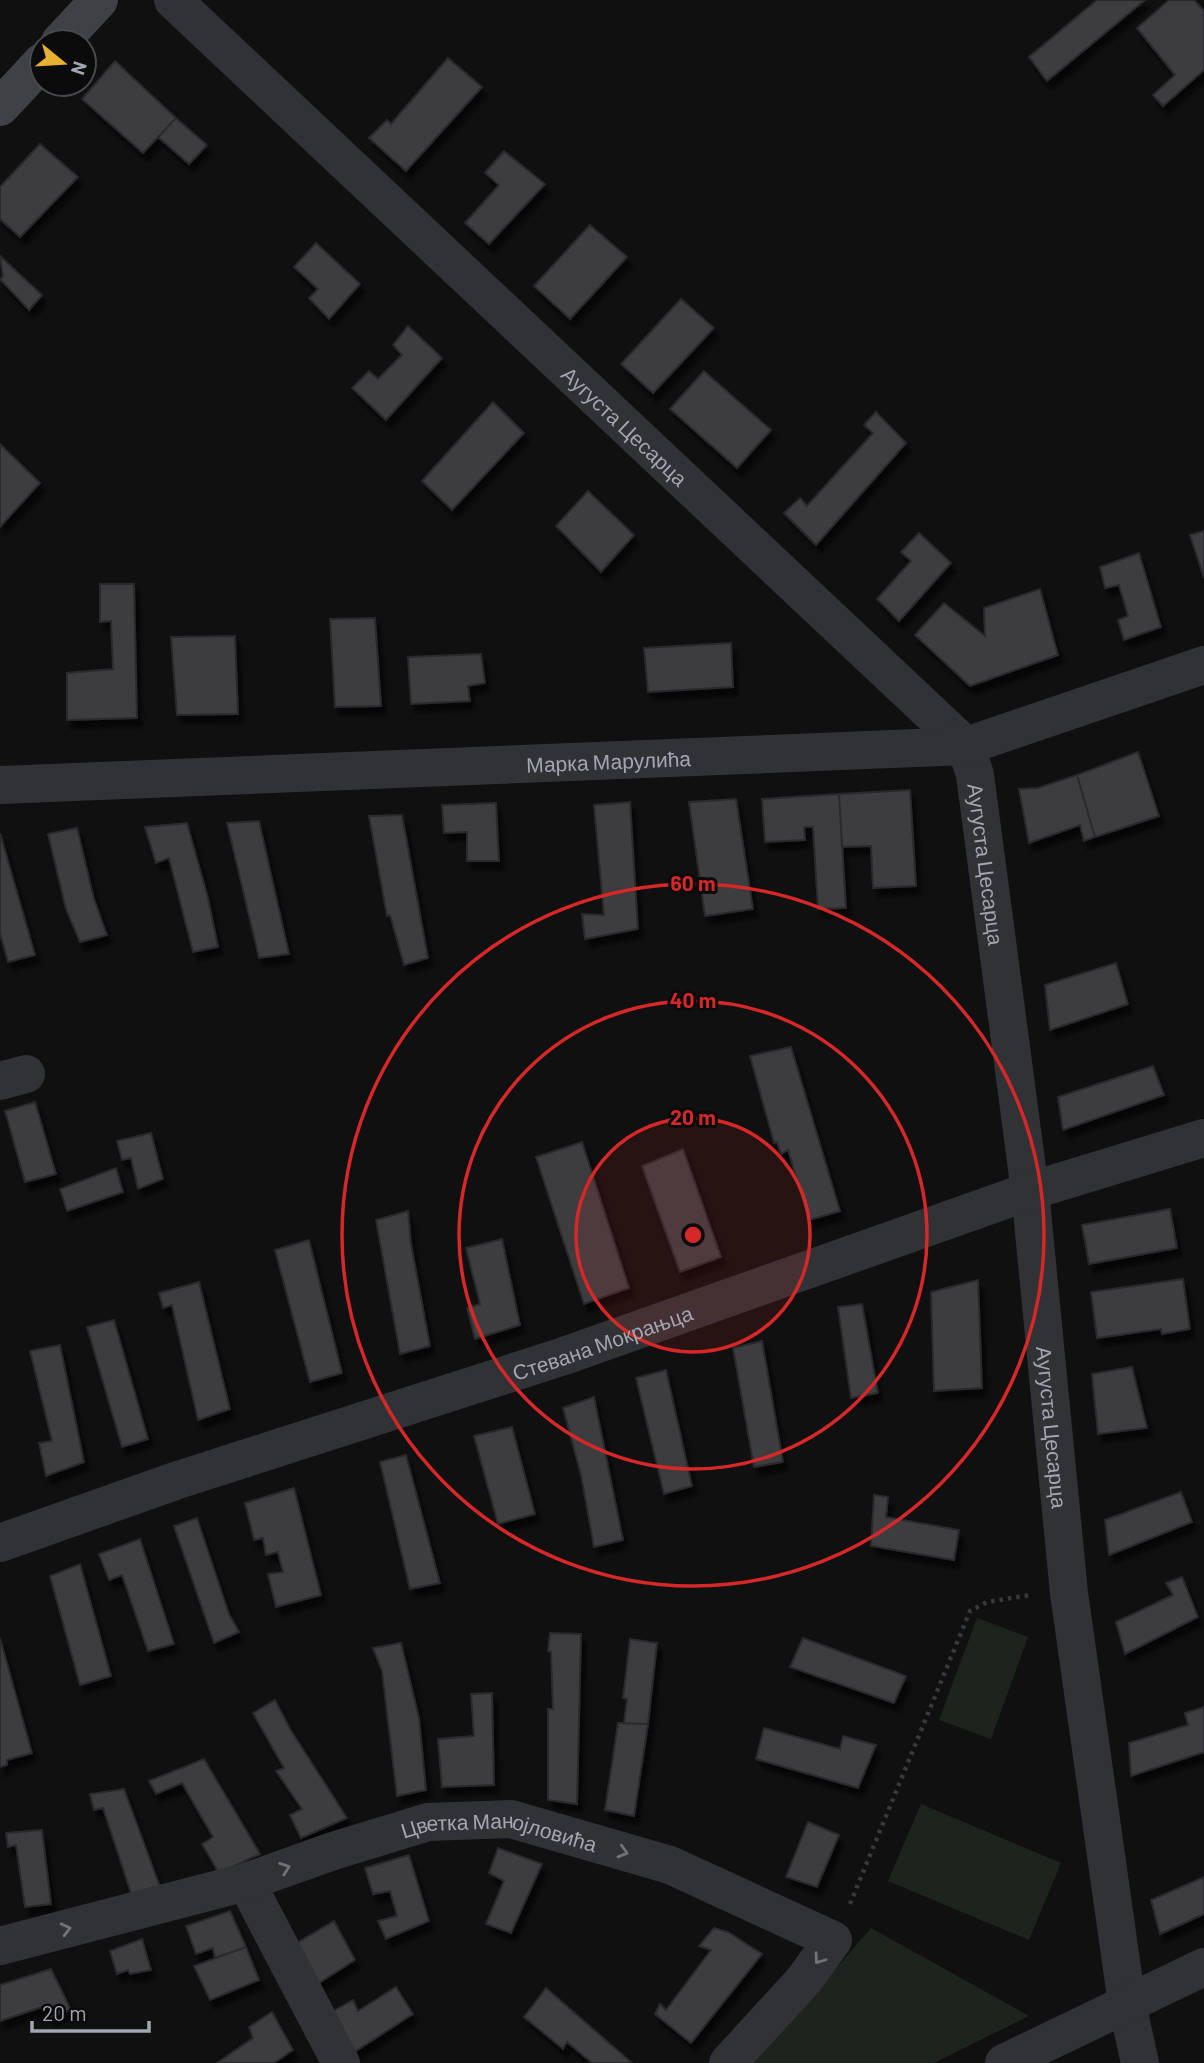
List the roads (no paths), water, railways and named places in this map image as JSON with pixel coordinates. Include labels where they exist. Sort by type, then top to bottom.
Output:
[{"type":"street","points":[[73,28],[99,0]]},
{"type":"street","name":"Аугуста Цесарца","points":[[173,0],[966,746],[975,775],[1030,1191],[1069,1593],[1127,2004],[1140,2063]]},
{"type":"street","points":[[0,107],[28,77]]},
{"type":"street","name":"Марка Марулића","points":[[0,785],[966,746],[1204,665]]},
{"type":"street","name":"Стевана Мокрањца","points":[[0,1542],[178,1480],[564,1356],[1030,1191],[1204,1138]]},
{"type":"street","name":"Цветка Манојловића","points":[[0,1945],[246,1882],[333,1850],[428,1822],[511,1819],[670,1865],[833,1940],[804,1980],[728,2063]]},
{"type":"street","points":[[246,1882],[341,2063]]},
{"type":"street","points":[[1004,2063],[1204,1967]]}]
